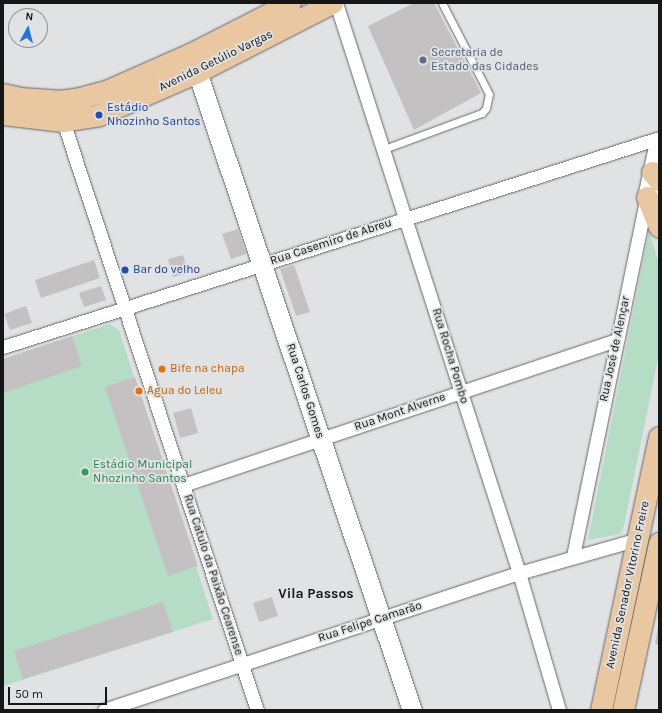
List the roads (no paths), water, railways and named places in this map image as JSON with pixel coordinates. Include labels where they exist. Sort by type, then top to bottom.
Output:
[{"type":"main road","name":"Avenida Getúlio Vargas","points":[[3,94],[20,98],[59,100],[80,98],[106,91],[133,81],[290,3]]},
{"type":"main road","name":"Avenida Getúlio Vargas","points":[[3,114],[63,121],[99,115],[197,72],[332,3]]},
{"type":"main road","points":[[197,72],[195,65],[197,59],[247,33],[265,16]]},
{"type":"main road","points":[[647,197],[659,227]]},
{"type":"main road","name":"Avenida Senador Vitorino Freire","points":[[601,710],[659,437]]},
{"type":"main road","name":"Avenida Senador Vitorino Freire","points":[[623,710],[659,543]]},
{"type":"street","name":"Rua Rocha Pombo","points":[[336,3],[519,573],[559,710]]},
{"type":"street","name":"Rua Carlos Gomes","points":[[197,72],[264,264],[320,439],[412,710]]},
{"type":"street","name":"Rua Catulo da Paixão Cearense","points":[[63,121],[257,710]]},
{"type":"street","name":"Rua Casemiro de Abreu","points":[[3,347],[659,138]]},
{"type":"street","name":"Rua José de Alençar","points":[[573,556],[647,197],[656,176],[659,142]]},
{"type":"street","name":"Rua Mont Alverne","points":[[183,485],[617,340]]},
{"type":"street","name":"Rua Felipe Camarão","points":[[104,710],[519,573],[573,556],[638,539]]},
{"type":"lane","points":[[384,149],[482,113],[486,108],[489,94],[442,3]]},
{"type":"place","name":"Secretaria de Estado das Cidades","points":[[423,60]]},
{"type":"place","name":"Estádio Nhozinho Santos","points":[[99,115]]},
{"type":"place","name":"Bar do velho","points":[[125,270]]},
{"type":"place","name":"Bife na chapa","points":[[162,369]]},
{"type":"place","name":"Agua do Leleu","points":[[139,391]]},
{"type":"place","name":"Estádio Municipal Nhozinho Santos","points":[[85,472]]},
{"type":"district","name":"Vila Passos","points":[[316,594]]}]
